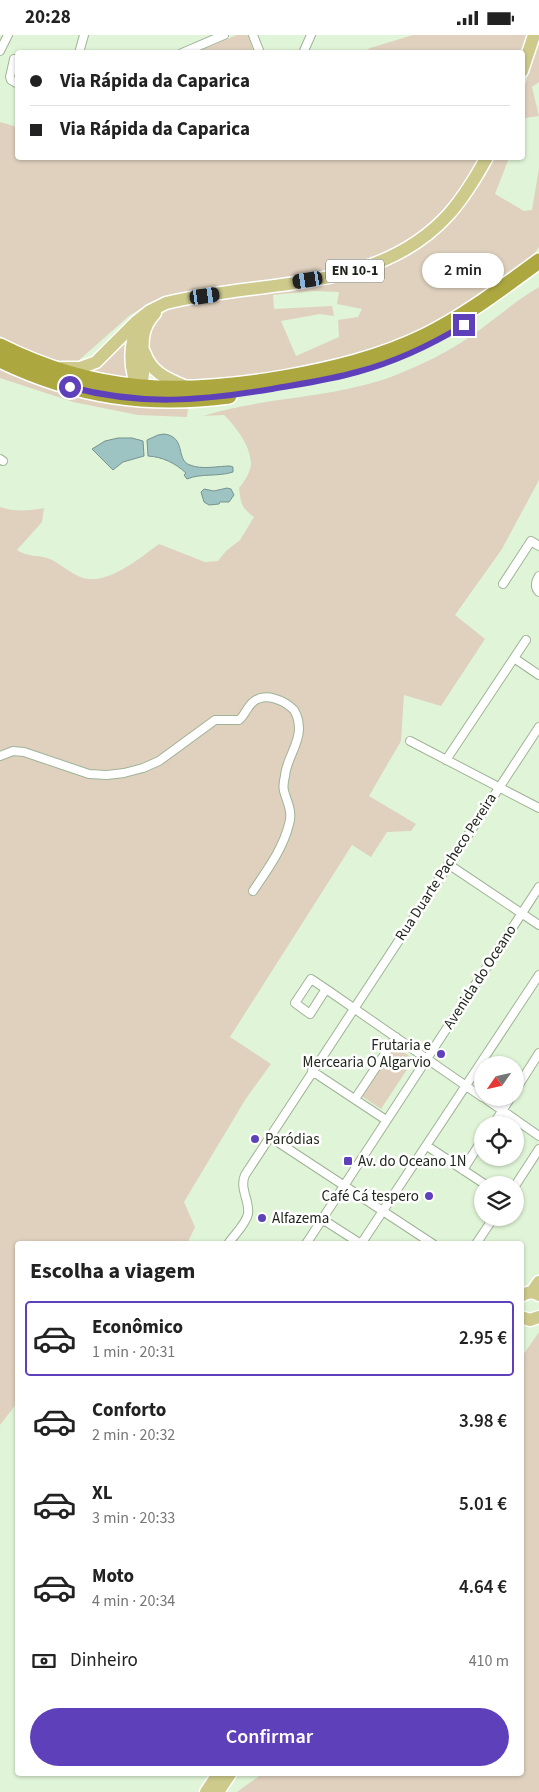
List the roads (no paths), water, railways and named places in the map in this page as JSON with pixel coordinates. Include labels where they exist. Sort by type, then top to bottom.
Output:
[{"type":"highway","points":[[0,346],[55,369],[95,380],[140,382],[191,389],[232,386],[312,373],[383,354],[431,333],[459,318],[539,261]]},
{"type":"highway","points":[[0,360],[58,383],[111,396],[166,401],[198,400],[240,395],[337,377],[372,368],[415,351],[458,329],[539,273]]},
{"type":"main road","points":[[525,62],[534,35]]},
{"type":"main road","name":"EN 10-1","points":[[55,369],[88,366],[98,360],[136,322],[154,308],[166,303],[337,276],[386,260],[423,237],[448,215],[468,189],[485,160]]},
{"type":"main road","name":"EN 10-1","points":[[140,382],[132,371],[138,342],[146,325],[154,314],[166,305],[179,300]]},
{"type":"main road","name":"EN 10-1","points":[[138,342],[136,331],[140,323],[154,308]]},
{"type":"main road","points":[[111,347],[122,342],[138,342],[155,371],[167,380],[191,389]]},
{"type":"main road","points":[[140,382],[142,393],[148,398],[166,401]]},
{"type":"main road","points":[[111,396],[130,392],[140,382]]},
{"type":"main road","points":[[524,1320],[539,1317]]},
{"type":"main road","points":[[209,1790],[217,1776]]},
{"type":"main road","points":[[209,1790],[227,1776]]},
{"type":"street","points":[[0,51],[8,35]]},
{"type":"street","points":[[80,50],[84,35]]},
{"type":"street","points":[[189,50],[224,35]]},
{"type":"street","points":[[254,35],[259,50]]},
{"type":"street","points":[[304,50],[311,35]]},
{"type":"street","points":[[14,59],[10,77],[15,82]]},
{"type":"street","points":[[503,584],[531,541],[539,546]]},
{"type":"street","points":[[539,576],[536,586],[539,592]]},
{"type":"street","points":[[446,760],[526,640]]},
{"type":"street","points":[[514,658],[539,675]]},
{"type":"street","points":[[0,756],[13,751],[24,751],[89,774],[107,775],[124,773],[159,761],[215,719],[239,720],[252,703],[259,699],[270,697],[283,703],[294,711],[299,729],[285,774],[284,790],[289,807],[290,822],[285,840],[253,891]]},
{"type":"street","name":"Rua Duarte Pacheco Pereira","points":[[230,1241],[248,1213],[243,1179],[353,1008],[539,727]]},
{"type":"street","points":[[410,741],[539,808]]},
{"type":"street","points":[[448,864],[539,925]]},
{"type":"street","name":"Avenida do Oceano","points":[[308,1241],[539,887]]},
{"type":"street","points":[[363,1241],[539,975]]},
{"type":"street","points":[[326,989],[310,1014],[295,1003],[311,979],[326,989],[353,1008],[396,1037],[474,1091]]},
{"type":"street","points":[[355,1099],[396,1037]]},
{"type":"street","points":[[524,1077],[539,1053]]},
{"type":"street","points":[[312,1071],[386,1120]]},
{"type":"street","points":[[495,1106],[539,1136]]},
{"type":"street","points":[[499,1116],[505,1106]]},
{"type":"street","points":[[270,1137],[428,1241]]},
{"type":"street","points":[[427,1146],[474,1177]]},
{"type":"street","points":[[521,1176],[539,1149]]},
{"type":"street","points":[[463,1170],[474,1153]]},
{"type":"street","points":[[322,1219],[356,1241]]},
{"type":"street","points":[[478,1241],[488,1226]]},
{"type":"water","points":[[164,434],[176,439],[183,458],[190,465],[205,468],[230,466],[233,467],[233,472],[187,479],[184,475],[186,473],[173,463],[148,456],[147,440]]},
{"type":"water","points":[[118,438],[132,438],[143,441],[144,456],[123,462],[113,470],[92,449],[105,441]]},
{"type":"water","points":[[204,489],[214,491],[231,489],[234,495],[229,502],[209,505],[204,502],[201,492]]},
{"type":"place","name":"Frutaria e Mercearia O Algarvio","points":[[441,1054]]},
{"type":"place","name":"Paródias","points":[[255,1139]]},
{"type":"place","name":"Av. do Oceano 1N","points":[[348,1161]]},
{"type":"place","name":"Café Cá tespero","points":[[429,1196]]},
{"type":"place","name":"Alfazema","points":[[262,1218]]}]
